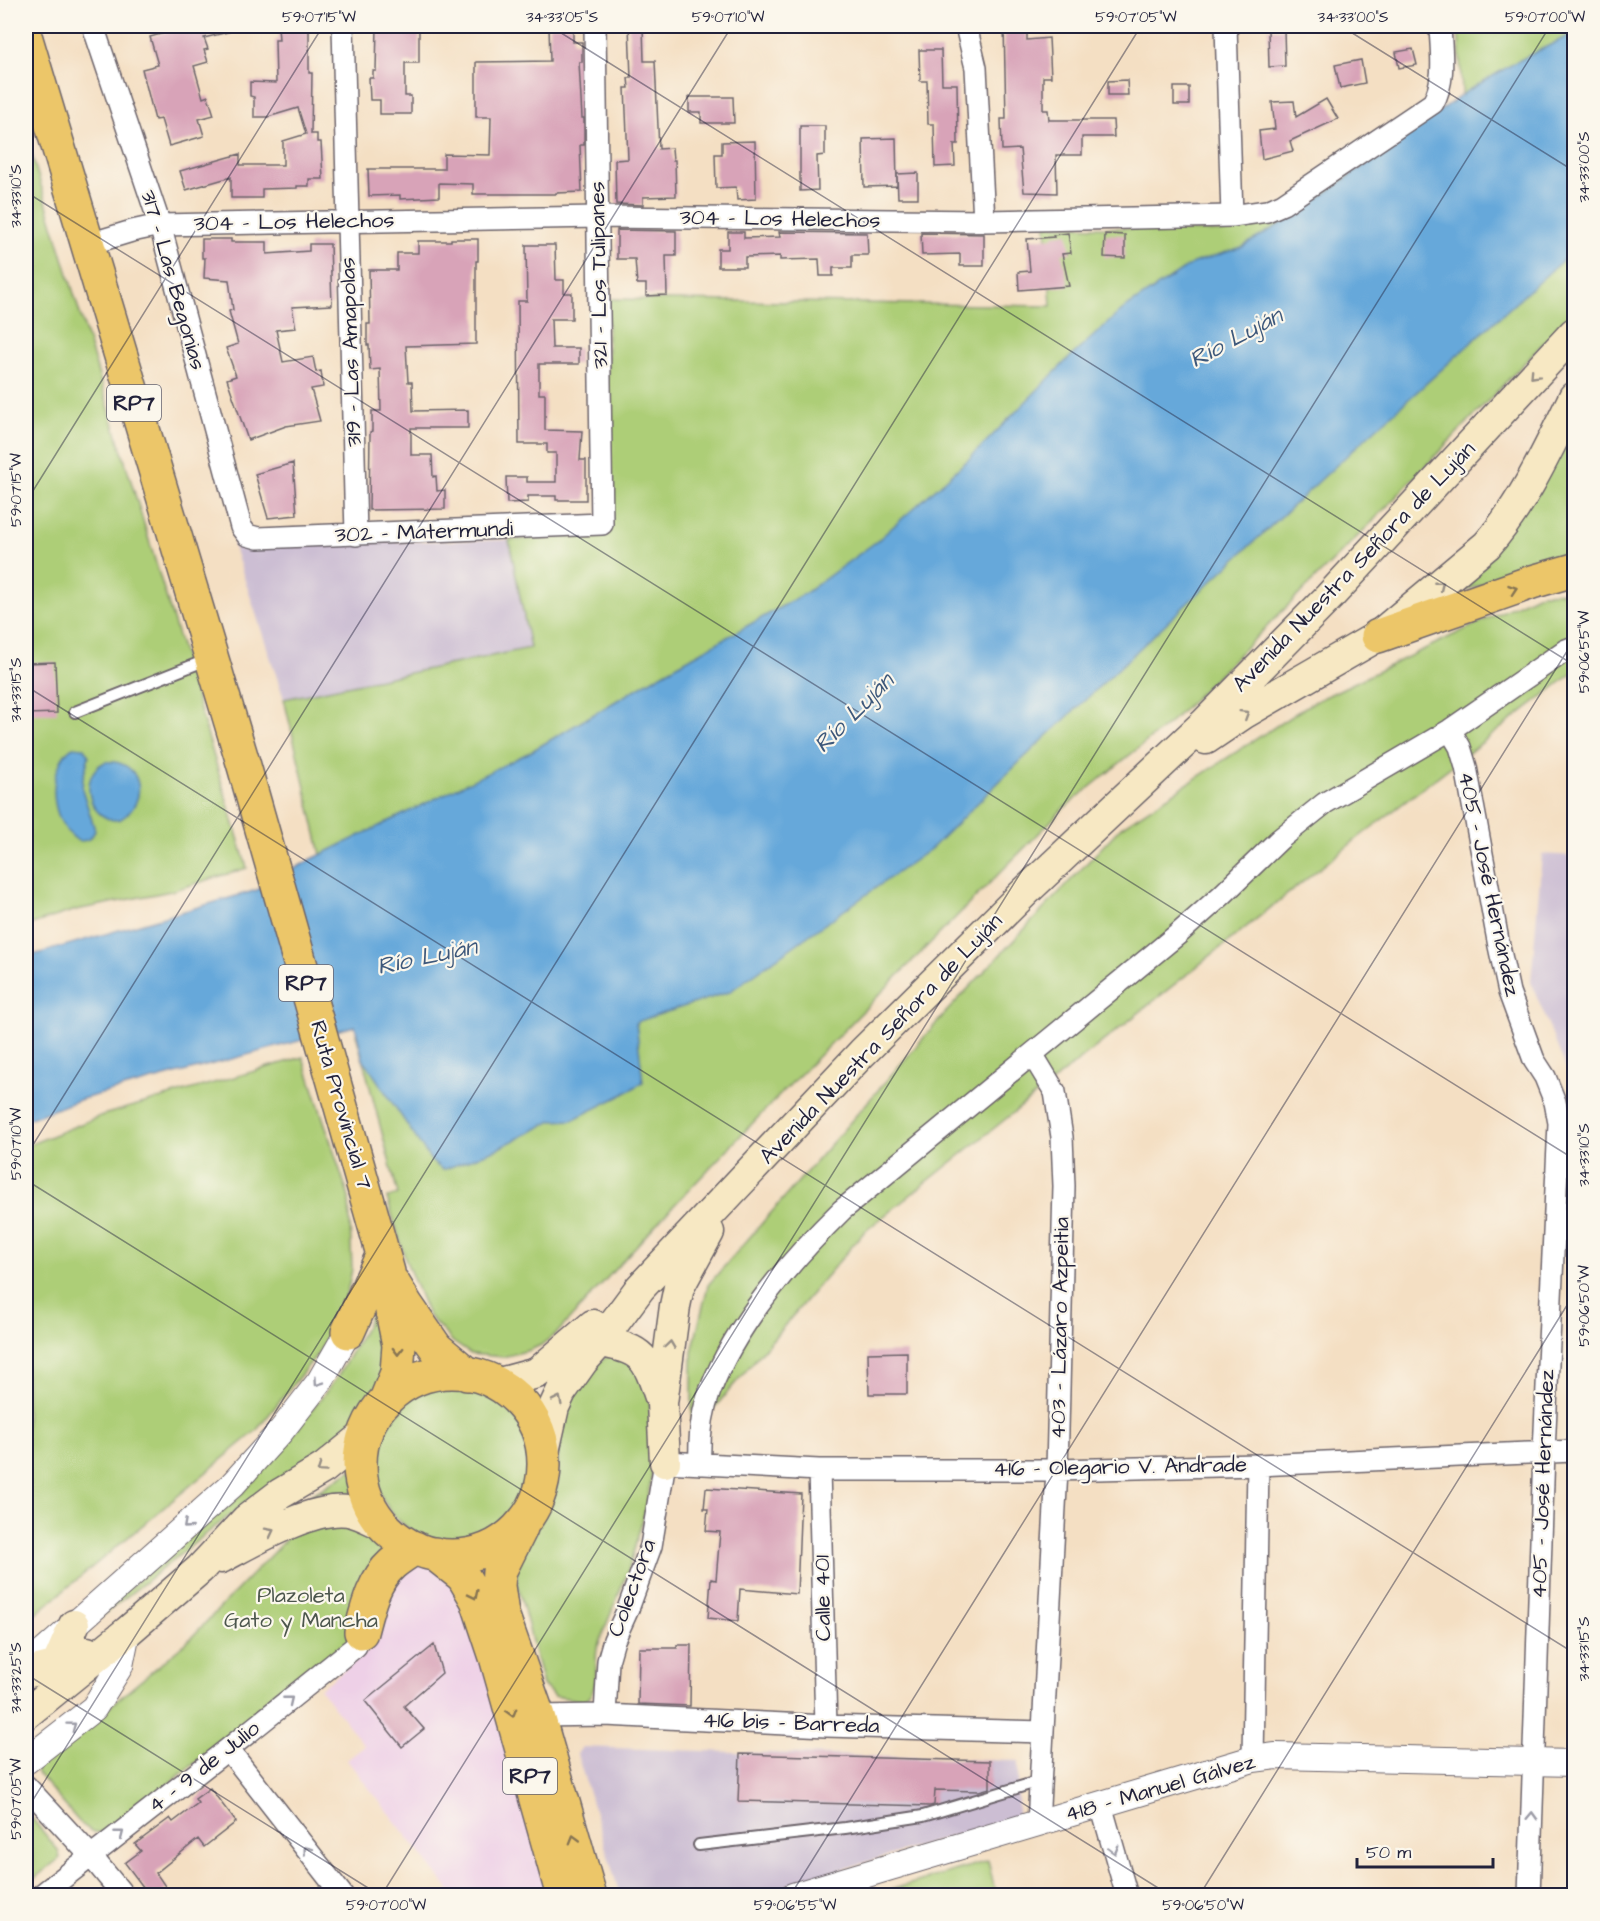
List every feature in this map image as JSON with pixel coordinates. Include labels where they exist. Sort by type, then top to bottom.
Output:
[{"type":"main road","name":"RP7","points":[[26,39],[86,245],[212,658]]},
{"type":"main road","name":"Avenida Nuestra Señora de Luján","points":[[543,1456],[554,1407],[583,1361],[640,1288],[862,1053],[1025,892],[1204,724],[1329,597],[1575,333]]},
{"type":"main road","name":"Avenida Nuestra Señora de Luján","points":[[1128,796],[1243,714],[1378,636],[1464,566],[1502,528],[1550,447],[1575,398]]},
{"type":"main road","points":[[1378,636],[1532,582],[1575,570]]},
{"type":"main road","name":"Ruta Provincial 7","points":[[212,658],[385,1263],[399,1345],[397,1373],[386,1400]]},
{"type":"main road","points":[[665,1462],[662,1403],[679,1287],[709,1233],[760,1162]]},
{"type":"main road","name":"Ruta Provincial 7","points":[[385,1263],[407,1306],[436,1348],[481,1379]]},
{"type":"main road","points":[[348,1332],[385,1263]]},
{"type":"main road","name":"Avenida Nuestra Señora de Luján","points":[[481,1379],[537,1373],[640,1288]]},
{"type":"main road","points":[[600,1342],[623,1346],[641,1355],[652,1374],[662,1403]]},
{"type":"main road","name":"RP7","points":[[563,1896],[496,1657],[477,1600],[463,1576],[425,1551],[398,1538],[383,1525],[367,1499],[362,1485],[360,1454],[376,1412],[399,1389],[414,1380],[432,1374],[449,1372],[481,1379],[519,1402],[538,1434],[543,1456],[540,1490],[500,1572],[498,1586],[502,1614],[538,1716],[590,1896]]},
{"type":"main road","points":[[30,1710],[127,1632],[200,1569],[246,1520],[280,1494],[324,1468],[367,1433]]},
{"type":"main road","points":[[200,1569],[284,1525],[332,1511],[348,1512],[383,1525]]},
{"type":"main road","name":"RP7","points":[[425,1551],[449,1556],[478,1552],[503,1540],[524,1521]]},
{"type":"main road","points":[[361,1632],[372,1596],[385,1572],[392,1564],[425,1551]]},
{"type":"main road","points":[[30,1710],[58,1665],[74,1625]]},
{"type":"main road","points":[[26,1673],[58,1665],[127,1632]]},
{"type":"street","name":"317 - Las Begonias","points":[[93,26],[160,225],[241,527],[247,535]]},
{"type":"street","name":"319 - Las Amapolas","points":[[343,26],[356,535]]},
{"type":"street","name":"321 - Los Tulipanes","points":[[595,26],[602,525]]},
{"type":"street","points":[[966,26],[976,68],[984,221]]},
{"type":"street","points":[[1226,26],[1232,216]]},
{"type":"street","name":"304 - Los Helechos","points":[[86,245],[160,225],[599,217],[984,221],[1232,216],[1267,211],[1283,204],[1432,103],[1438,93],[1442,77],[1440,26]]},
{"type":"street","name":"302 - Matermundi","points":[[247,535],[258,538],[602,525]]},
{"type":"street","points":[[700,1464],[699,1440],[709,1392],[735,1341],[767,1292],[803,1248],[842,1210],[1177,935],[1280,839],[1325,803],[1450,730],[1570,648]]},
{"type":"street","name":"405 - José Hernández","points":[[1450,730],[1460,747],[1466,767],[1498,946],[1509,992],[1534,1060],[1545,1077],[1555,1102],[1559,1123],[1544,1452],[1529,1896]]},
{"type":"street","name":"403 - Lázaro Azpeitia","points":[[1032,1054],[1054,1092],[1062,1137],[1064,1186],[1057,1470],[1038,1824]]},
{"type":"street","points":[[26,1668],[232,1485],[281,1431],[320,1381],[348,1332]]},
{"type":"street","name":"416 - Olegario V. Andrade","points":[[665,1462],[819,1470],[1057,1470],[1258,1465],[1575,1451]]},
{"type":"street","name":"Colectora","points":[[605,1714],[608,1661],[651,1546],[665,1462]]},
{"type":"street","points":[[1253,1759],[1258,1465]]},
{"type":"street","name":"Calle 401","points":[[819,1470],[826,1726]]},
{"type":"street","points":[[26,1761],[94,1708],[120,1666],[127,1632]]},
{"type":"street","name":"4 - 9 de Julio","points":[[40,1896],[356,1646],[361,1632]]},
{"type":"street","name":"416 bis - Barreda","points":[[538,1716],[605,1714],[826,1726],[1043,1732]]},
{"type":"street","points":[[228,1749],[343,1896]]},
{"type":"street","name":"418 - Manuel Gálvez","points":[[793,1896],[1253,1759],[1276,1756],[1575,1763]]},
{"type":"street","points":[[26,1786],[91,1856],[124,1896]]},
{"type":"street","points":[[1101,1805],[1127,1896]]},
{"type":"lane","points":[[75,712],[212,658]]},
{"type":"lane","points":[[699,1845],[845,1828],[923,1816],[1040,1781]]},
{"type":"shaded area","points":[[509,540],[531,648],[284,699],[233,544]]},
{"type":"shaded area","points":[[1542,854],[1574,856],[1574,1088],[1531,982]]},
{"type":"shaded area","points":[[429,1565],[459,1582],[556,1895],[453,1895],[347,1760],[365,1746],[320,1689],[369,1651],[374,1644],[384,1597],[407,1569]]},
{"type":"shaded area","points":[[582,1747],[1018,1761],[1018,1817],[755,1895],[620,1895],[577,1754]]},
{"type":"green space","points":[[1458,26],[1574,26],[1574,69],[911,545],[333,905],[284,699],[530,648],[509,540],[606,535],[608,299],[1051,306],[1046,225],[1222,232],[1266,224],[1463,107]]},
{"type":"green space","points":[[26,136],[247,868],[171,891],[76,910],[26,926]]},
{"type":"green space","points":[[1574,185],[1574,311],[1372,522],[1172,721],[1064,808],[769,1106],[659,1221],[558,1332],[530,1350],[503,1357],[471,1354],[453,1342],[428,1315],[406,1261],[387,1198],[398,1194],[356,1034],[453,1023]]},
{"type":"green space","points":[[1574,416],[1574,553],[1436,600]]},
{"type":"green space","points":[[1574,592],[1574,672],[1363,834],[864,1232],[692,1434],[692,1352],[708,1285],[947,1011],[1121,827],[1310,704],[1541,593]]},
{"type":"green space","points":[[303,1057],[349,1198],[352,1269],[345,1303],[319,1352],[256,1431],[26,1622],[26,1146],[103,1115]]},
{"type":"green space","points":[[381,1288],[387,1377],[347,1434],[328,1451],[253,1497],[102,1616],[78,1630],[232,1503],[276,1457],[338,1376],[366,1326]]},
{"type":"green space","points":[[616,1350],[649,1379],[653,1466],[646,1508],[628,1571],[597,1648],[593,1691],[584,1701],[554,1696],[543,1685],[517,1582],[517,1569],[525,1545],[549,1505],[555,1490],[558,1475],[558,1436],[579,1377]]},
{"type":"green space","points":[[455,1381],[486,1387],[512,1405],[530,1431],[536,1462],[530,1493],[512,1519],[486,1537],[455,1543],[424,1537],[398,1519],[380,1493],[374,1462],[380,1431],[398,1405],[424,1387]]},
{"type":"green space","points":[[353,1469],[356,1493],[320,1492],[265,1524]]},
{"type":"green space","name":"Plazoleta Gato y Mancha","points":[[325,1519],[379,1531],[402,1548],[346,1646],[105,1833],[93,1832],[81,1824],[37,1773],[36,1768],[186,1643],[288,1537]]},
{"type":"green space","points":[[26,1811],[58,1850],[60,1858],[26,1885]]},
{"type":"green space","points":[[988,1861],[996,1895],[873,1895]]},
{"type":"water","name":"Río Luján","points":[[1574,33],[1574,250],[1369,435],[1175,615],[932,848],[729,992],[636,1022],[643,1082],[572,1120],[552,1121],[497,1149],[443,1170],[432,1162],[363,1059],[355,1026],[82,1099],[26,1120],[26,957],[257,890],[310,860],[530,752],[658,676],[804,594],[877,541],[970,458],[1067,360],[1122,310],[1193,263],[1242,247],[1294,216],[1469,90],[1516,62]]},
{"type":"water","points":[[73,747],[84,748],[89,756],[82,789],[95,830],[91,837],[81,841],[70,834],[63,825],[58,815],[54,793],[61,761]]},
{"type":"water","points":[[105,762],[118,763],[127,767],[134,774],[138,783],[136,803],[119,820],[108,819],[100,814],[90,797],[91,777],[96,768]]},
{"type":"building","points":[[189,26],[231,26],[232,31],[204,38],[208,49],[204,50],[208,62],[194,66],[203,98],[208,96],[214,115],[199,119],[204,136],[169,146],[161,119],[155,120],[142,69],[158,65],[150,37]]},
{"type":"building","points":[[278,26],[309,26],[309,73],[312,73],[311,134],[317,134],[317,142],[321,142],[323,179],[309,179],[309,186],[297,186],[297,188],[262,189],[262,198],[231,198],[231,177],[186,190],[180,171],[240,154],[240,165],[283,165],[283,141],[306,134],[298,108],[268,117],[254,117],[254,97],[250,96],[250,82],[276,83],[275,40],[279,40]]},
{"type":"building","points":[[377,26],[419,26],[419,63],[405,63],[405,96],[411,96],[411,114],[380,114],[380,100],[370,100],[369,78],[373,78],[373,71],[376,71]]},
{"type":"building","points":[[549,26],[573,26],[573,42],[582,42],[582,62],[579,62],[582,118],[584,118],[584,145],[580,145],[582,192],[473,194],[473,184],[439,183],[439,197],[400,199],[400,195],[369,196],[368,169],[444,169],[444,154],[490,155],[491,117],[476,117],[476,62],[550,61]]},
{"type":"building","points":[[629,26],[643,26],[644,61],[655,61],[659,149],[672,148],[673,160],[675,160],[676,196],[643,197],[643,205],[616,204],[615,160],[628,159],[625,88],[629,88],[628,78],[631,78]]},
{"type":"building","points":[[1004,26],[1027,26],[1027,40],[1049,38],[1051,77],[1043,77],[1043,110],[1048,110],[1049,120],[1113,120],[1114,137],[1082,137],[1082,155],[1056,155],[1057,193],[1024,192],[1020,149],[1002,150],[1001,119],[1006,119]]},
{"type":"building","points":[[1268,29],[1284,29],[1285,66],[1269,67]]},
{"type":"building","points":[[1413,49],[1417,65],[1399,68],[1396,52]]},
{"type":"building","points":[[919,50],[941,50],[942,84],[957,84],[958,144],[954,144],[955,166],[935,167],[934,124],[928,124],[927,81],[920,81]]},
{"type":"building","points":[[1361,60],[1365,83],[1340,88],[1335,65]]},
{"type":"building","points":[[1127,80],[1128,95],[1108,95],[1108,81]]},
{"type":"building","points":[[1174,87],[1189,87],[1189,105],[1174,105]]},
{"type":"building","points":[[689,97],[733,97],[734,123],[701,123],[701,112],[689,112]]},
{"type":"building","points":[[1326,99],[1338,119],[1290,141],[1293,151],[1262,159],[1259,131],[1275,129],[1272,102],[1294,101],[1296,117]]},
{"type":"building","points":[[800,126],[825,126],[825,155],[817,156],[818,190],[800,191]]},
{"type":"building","points":[[896,138],[897,186],[864,187],[863,139]]},
{"type":"building","points":[[755,141],[756,199],[737,200],[736,187],[716,188],[715,154],[722,154],[722,142]]},
{"type":"building","points":[[918,173],[918,198],[898,198],[897,174]]},
{"type":"building","points":[[617,230],[676,231],[676,256],[666,256],[667,295],[646,296],[646,284],[637,284],[635,259],[617,259]]},
{"type":"building","points":[[728,232],[744,232],[744,238],[780,237],[779,232],[867,233],[868,255],[852,255],[852,268],[833,268],[833,276],[820,276],[819,259],[780,260],[780,256],[745,257],[745,267],[718,267],[718,249],[728,249]]},
{"type":"building","points":[[921,233],[984,234],[984,266],[960,266],[960,254],[922,255]]},
{"type":"building","points":[[1068,233],[1071,253],[1062,254],[1069,286],[1019,290],[1018,272],[1030,271],[1027,239],[1054,237],[1053,235]]},
{"type":"building","points":[[1105,234],[1125,235],[1125,258],[1104,257]]},
{"type":"building","points":[[202,239],[267,242],[267,254],[309,251],[309,244],[330,244],[332,305],[292,307],[296,328],[276,330],[283,362],[313,357],[316,372],[321,371],[323,387],[311,389],[320,421],[286,426],[248,440],[227,379],[236,376],[226,348],[238,344],[229,311],[233,310],[229,280],[204,278],[205,258],[202,258]]},
{"type":"building","points":[[451,239],[478,239],[476,344],[406,346],[408,382],[412,382],[413,411],[468,410],[468,428],[411,428],[411,455],[432,455],[433,477],[436,476],[437,491],[445,490],[445,509],[369,510],[372,411],[381,411],[380,369],[370,370],[369,345],[367,345],[367,324],[370,324],[369,270],[397,270],[397,253],[418,253],[418,241],[451,241]]},
{"type":"building","points":[[526,245],[555,245],[556,280],[564,280],[564,293],[572,293],[572,319],[551,319],[552,348],[579,348],[579,364],[539,364],[539,394],[545,394],[545,430],[582,431],[580,460],[586,460],[586,500],[556,500],[556,496],[528,496],[528,502],[507,503],[506,477],[527,477],[527,482],[556,482],[556,453],[547,453],[547,444],[519,444],[518,301],[527,301]]},
{"type":"building","points":[[293,463],[297,515],[268,518],[255,474]]},
{"type":"building","points":[[55,662],[57,713],[26,714],[26,663]]},
{"type":"building","points":[[907,1352],[907,1394],[869,1394],[868,1353]]},
{"type":"building","points":[[706,1488],[801,1494],[797,1594],[740,1589],[738,1621],[708,1618],[711,1579],[716,1580],[720,1532],[706,1531],[708,1509],[704,1509]]},
{"type":"building","points":[[434,1645],[442,1673],[404,1706],[424,1729],[402,1747],[365,1701]]},
{"type":"building","points":[[677,1645],[691,1645],[690,1706],[638,1704],[639,1648],[677,1648]]},
{"type":"building","points":[[740,1754],[990,1761],[990,1788],[979,1791],[935,1790],[934,1805],[930,1806],[738,1801]]},
{"type":"building","points":[[210,1788],[236,1822],[204,1847],[198,1839],[156,1873],[167,1889],[158,1896],[150,1896],[125,1863],[141,1851],[135,1844],[170,1818],[173,1822],[198,1803],[195,1799]]}]
